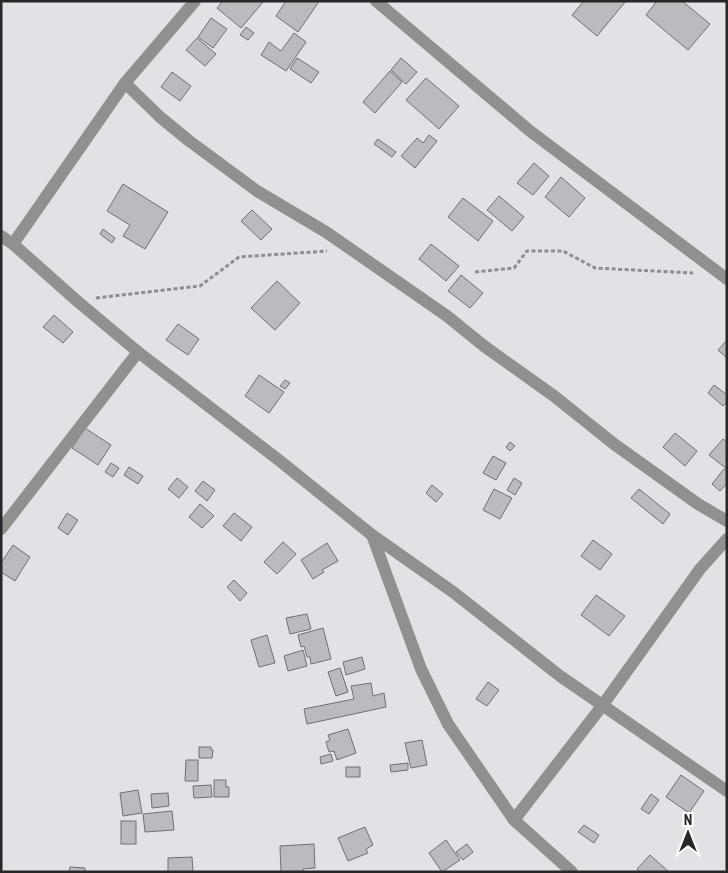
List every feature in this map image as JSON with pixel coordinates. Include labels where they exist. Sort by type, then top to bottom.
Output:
[{"type":"street","points":[[13,244],[125,83],[195,1]]},
{"type":"street","points":[[376,1],[530,131],[724,276]]},
{"type":"street","points":[[125,83],[160,117],[188,140],[257,191],[326,232],[447,316],[622,449],[698,504],[727,521]]},
{"type":"street","points":[[1,236],[13,244],[138,352],[280,461],[372,535],[453,592],[560,676],[727,790]]},
{"type":"street","points":[[1,529],[138,352]]},
{"type":"street","points":[[372,535],[421,668],[448,724],[514,820],[572,872]]},
{"type":"street","points":[[514,820],[602,706],[700,569],[727,539]]},
{"type":"path","points":[[76,300],[200,286],[239,257],[351,250]]},
{"type":"path","points":[[475,272],[514,268],[527,250],[563,250],[596,268],[724,276]]},
{"type":"building","points":[[223,1],[264,1],[241,28],[217,8]]},
{"type":"building","points":[[286,1],[316,1],[318,3],[298,32],[276,16]]},
{"type":"building","points":[[584,1],[626,1],[597,36],[572,15]]},
{"type":"building","points":[[657,1],[682,1],[710,24],[688,50],[646,15]]},
{"type":"building","points":[[211,18],[227,29],[213,48],[198,37]]},
{"type":"building","points":[[246,27],[254,33],[248,40],[240,35]]},
{"type":"building","points":[[294,33],[306,42],[286,71],[261,55],[269,42],[281,51]]},
{"type":"building","points":[[197,38],[216,54],[205,66],[186,50]]},
{"type":"building","points":[[297,58],[319,72],[311,83],[290,69]]},
{"type":"building","points":[[401,58],[417,72],[406,84],[391,70]]},
{"type":"building","points":[[390,71],[402,82],[375,113],[363,102]]},
{"type":"building","points":[[172,72],[191,86],[180,101],[161,87]]},
{"type":"building","points":[[426,78],[459,106],[439,129],[406,100]]},
{"type":"building","points":[[429,135],[437,141],[415,168],[401,156],[417,138],[423,143]]},
{"type":"building","points":[[378,139],[396,152],[392,157],[374,144]]},
{"type":"building","points":[[534,163],[549,176],[533,195],[517,183]]},
{"type":"building","points":[[561,177],[585,198],[569,217],[545,197]]},
{"type":"building","points":[[123,184],[168,212],[145,249],[123,236],[130,225],[107,211]]},
{"type":"building","points":[[499,196],[524,217],[512,231],[487,210]]},
{"type":"building","points":[[463,198],[493,221],[478,241],[448,217]]},
{"type":"building","points":[[252,210],[272,229],[261,240],[241,221]]},
{"type":"building","points":[[103,229],[115,238],[112,243],[100,234]]},
{"type":"building","points":[[431,244],[459,266],[446,281],[419,259]]},
{"type":"building","points":[[461,275],[483,293],[470,308],[448,291]]},
{"type":"building","points":[[277,281],[300,303],[275,330],[251,308]]},
{"type":"building","points":[[54,315],[73,332],[63,343],[43,327]]},
{"type":"building","points":[[178,324],[199,339],[188,355],[166,340]]},
{"type":"building","points":[[727,340],[727,358],[718,350]]},
{"type":"building","points":[[259,375],[284,392],[269,413],[245,396]]},
{"type":"building","points":[[285,380],[290,383],[285,389],[280,386]]},
{"type":"building","points":[[714,385],[727,395],[727,402],[723,406],[708,393]]},
{"type":"building","points":[[85,428],[111,445],[98,465],[72,448]]},
{"type":"building","points":[[675,433],[697,451],[685,466],[663,447]]},
{"type":"building","points":[[723,439],[727,442],[727,469],[709,455]]},
{"type":"building","points":[[510,442],[515,446],[510,451],[506,447]]},
{"type":"building","points":[[493,456],[506,463],[496,480],[483,473]]},
{"type":"building","points":[[111,463],[119,468],[113,477],[105,472]]},
{"type":"building","points":[[129,467],[143,476],[138,484],[124,475]]},
{"type":"building","points":[[724,469],[727,471],[727,483],[720,491],[712,484]]},
{"type":"building","points":[[177,478],[188,487],[179,498],[168,489]]},
{"type":"building","points":[[514,478],[522,483],[515,495],[507,490]]},
{"type":"building","points":[[203,481],[215,490],[207,501],[195,491]]},
{"type":"building","points":[[432,485],[443,494],[436,502],[426,493]]},
{"type":"building","points":[[494,489],[512,498],[500,519],[483,510]]},
{"type":"building","points":[[639,489],[670,514],[663,524],[631,498]]},
{"type":"building","points":[[200,504],[214,516],[202,528],[189,517]]},
{"type":"building","points":[[67,513],[78,520],[68,535],[58,528]]},
{"type":"building","points":[[234,513],[252,527],[241,541],[223,526]]},
{"type":"building","points":[[593,540],[612,554],[600,570],[581,556]]},
{"type":"building","points":[[283,542],[296,554],[277,574],[264,562]]},
{"type":"building","points":[[327,543],[338,561],[322,570],[324,572],[313,579],[301,560]]},
{"type":"building","points":[[13,545],[30,557],[15,581],[1,572],[1,563]]},
{"type":"building","points":[[234,580],[247,593],[240,601],[227,587]]},
{"type":"building","points":[[596,595],[625,616],[609,636],[581,615]]},
{"type":"building","points":[[307,614],[311,629],[290,634],[286,618]]},
{"type":"building","points":[[323,628],[331,659],[311,664],[310,657],[307,657],[304,646],[301,647],[298,635]]},
{"type":"building","points":[[267,635],[275,663],[259,667],[251,640]]},
{"type":"building","points":[[303,650],[307,666],[288,671],[284,656]]},
{"type":"building","points":[[362,657],[365,669],[346,675],[343,662]]},
{"type":"building","points":[[340,668],[348,692],[336,696],[328,672]]},
{"type":"building","points":[[488,682],[499,690],[487,706],[476,699]]},
{"type":"building","points":[[371,683],[373,696],[384,693],[386,707],[307,724],[304,709],[354,699],[351,686]]},
{"type":"building","points":[[348,729],[356,753],[337,760],[334,751],[329,752],[326,742],[330,740],[328,735]]},
{"type":"building","points":[[422,740],[427,765],[411,768],[405,743]]},
{"type":"building","points":[[199,747],[211,747],[211,750],[213,750],[212,758],[199,758]]},
{"type":"building","points":[[331,754],[333,761],[321,764],[320,757]]},
{"type":"building","points":[[186,760],[198,760],[198,781],[185,781]]},
{"type":"building","points":[[408,763],[408,770],[391,772],[390,765]]},
{"type":"building","points":[[346,767],[360,767],[360,777],[346,777]]},
{"type":"building","points":[[681,775],[704,791],[689,813],[666,797]]},
{"type":"building","points":[[214,780],[226,780],[226,787],[229,787],[229,797],[214,797]]},
{"type":"building","points":[[211,785],[212,797],[194,798],[193,786]]},
{"type":"building","points":[[138,790],[142,813],[123,816],[120,793]]},
{"type":"building","points":[[168,793],[169,806],[152,808],[151,794]]},
{"type":"building","points":[[651,794],[659,800],[649,814],[641,809]]},
{"type":"building","points":[[172,811],[174,830],[145,832],[143,814]]},
{"type":"building","points":[[121,821],[136,821],[136,844],[121,844]]},
{"type":"building","points":[[584,825],[599,835],[594,843],[578,832]]},
{"type":"building","points":[[365,827],[373,845],[366,849],[368,853],[348,861],[338,838]]},
{"type":"building","points":[[446,840],[460,860],[442,872],[429,853]]},
{"type":"building","points":[[314,844],[315,868],[303,869],[303,872],[281,872],[280,846]]},
{"type":"building","points":[[467,844],[473,852],[463,860],[456,852]]},
{"type":"building","points":[[650,855],[669,872],[640,872],[637,869]]},
{"type":"building","points":[[192,857],[193,872],[168,872],[168,858]]},
{"type":"building","points":[[70,867],[85,868],[85,872],[69,872]]}]
